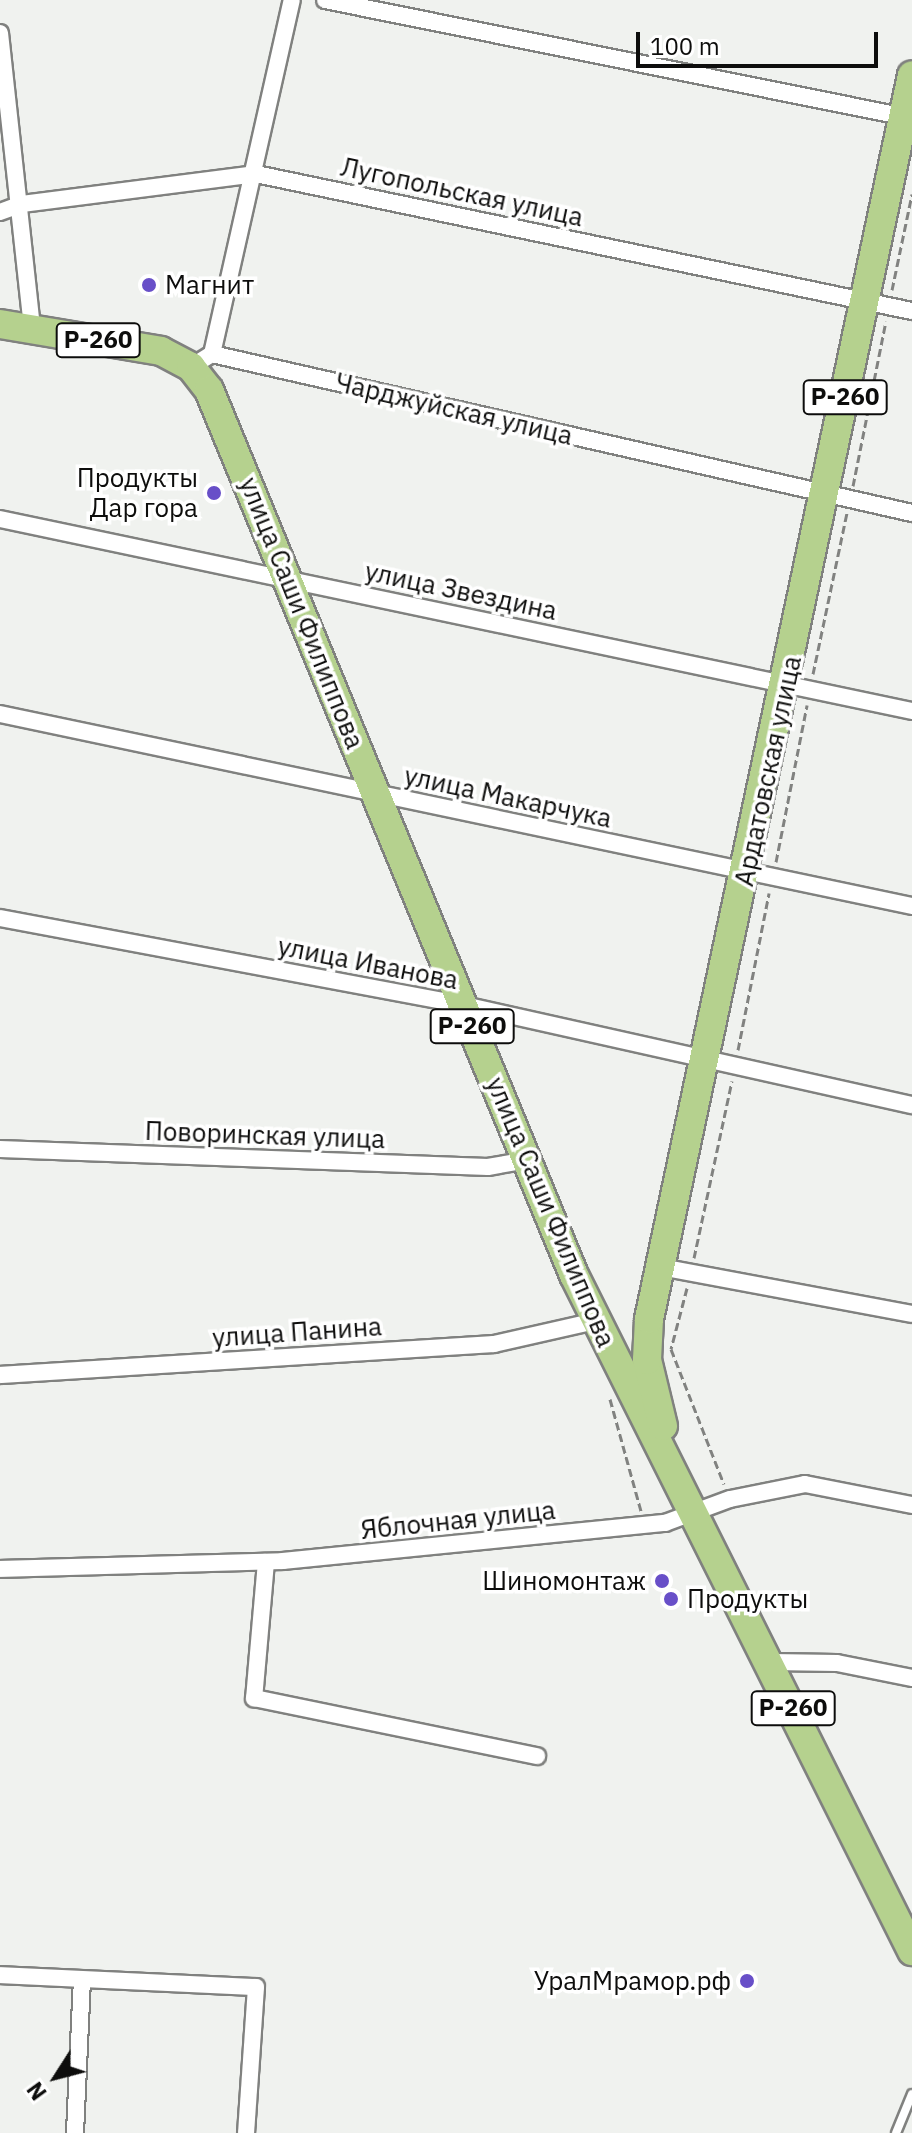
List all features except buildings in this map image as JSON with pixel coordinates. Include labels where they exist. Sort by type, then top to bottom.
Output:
[{"type":"highway","name":"Ардатовская улица","points":[[673,1466],[647,1360],[649,1319],[705,1059],[759,876],[876,303],[908,118],[912,75]]},
{"type":"highway","name":"Чарджуйская улица","points":[[0,324],[161,351],[202,361]]},
{"type":"highway","name":"улица Саши Филиппова","points":[[202,361],[287,578],[597,1325],[673,1466],[912,1951]]},
{"type":"highway","points":[[597,1325],[621,1335],[649,1319]]},
{"type":"street","points":[[202,361],[256,174],[292,0]]},
{"type":"street","points":[[325,0],[908,118]]},
{"type":"street","points":[[0,33],[22,204],[32,329]]},
{"type":"street","name":"Лугопольская улица","points":[[0,212],[22,204],[256,174],[912,311]]},
{"type":"street","name":"Чарджуйская улица","points":[[202,361],[912,513]]},
{"type":"street","name":"улица Звездина","points":[[0,519],[912,711]]},
{"type":"street","name":"улица Макарчука","points":[[0,714],[912,906]]},
{"type":"street","name":"улица Иванова","points":[[0,918],[464,1005],[734,1068],[912,1105]]},
{"type":"street","name":"Поворинская улица","points":[[0,1149],[488,1167],[527,1160]]},
{"type":"street","points":[[661,1267],[912,1314]]},
{"type":"street","name":"улица Панина","points":[[0,1375],[494,1344],[597,1325]]},
{"type":"street","name":"Яблочная улица","points":[[0,1569],[266,1562],[644,1525],[696,1512],[730,1499],[805,1484],[912,1505]]},
{"type":"street","points":[[266,1562],[254,1698],[537,1756]]},
{"type":"street","points":[[771,1662],[837,1663],[912,1678]]},
{"type":"street","points":[[0,1975],[256,1987],[246,2133]]},
{"type":"street","points":[[75,2133],[82,1981]]},
{"type":"lane","points":[[896,2133],[912,2094]]},
{"type":"path","name":"Ардатовская улица","points":[[730,1499],[671,1349],[691,1273],[734,1068],[759,876],[876,303],[912,194]]},
{"type":"path","points":[[605,1384],[644,1525]]},
{"type":"place","name":"Магнит","points":[[149,285]]},
{"type":"place","name":"Продукты Дар гора","points":[[214,493]]},
{"type":"place","name":"Шиномонтаж","points":[[662,1581]]},
{"type":"place","name":"Продукты","points":[[671,1599]]},
{"type":"place","name":"УралМрамор.рф","points":[[747,1981]]}]
